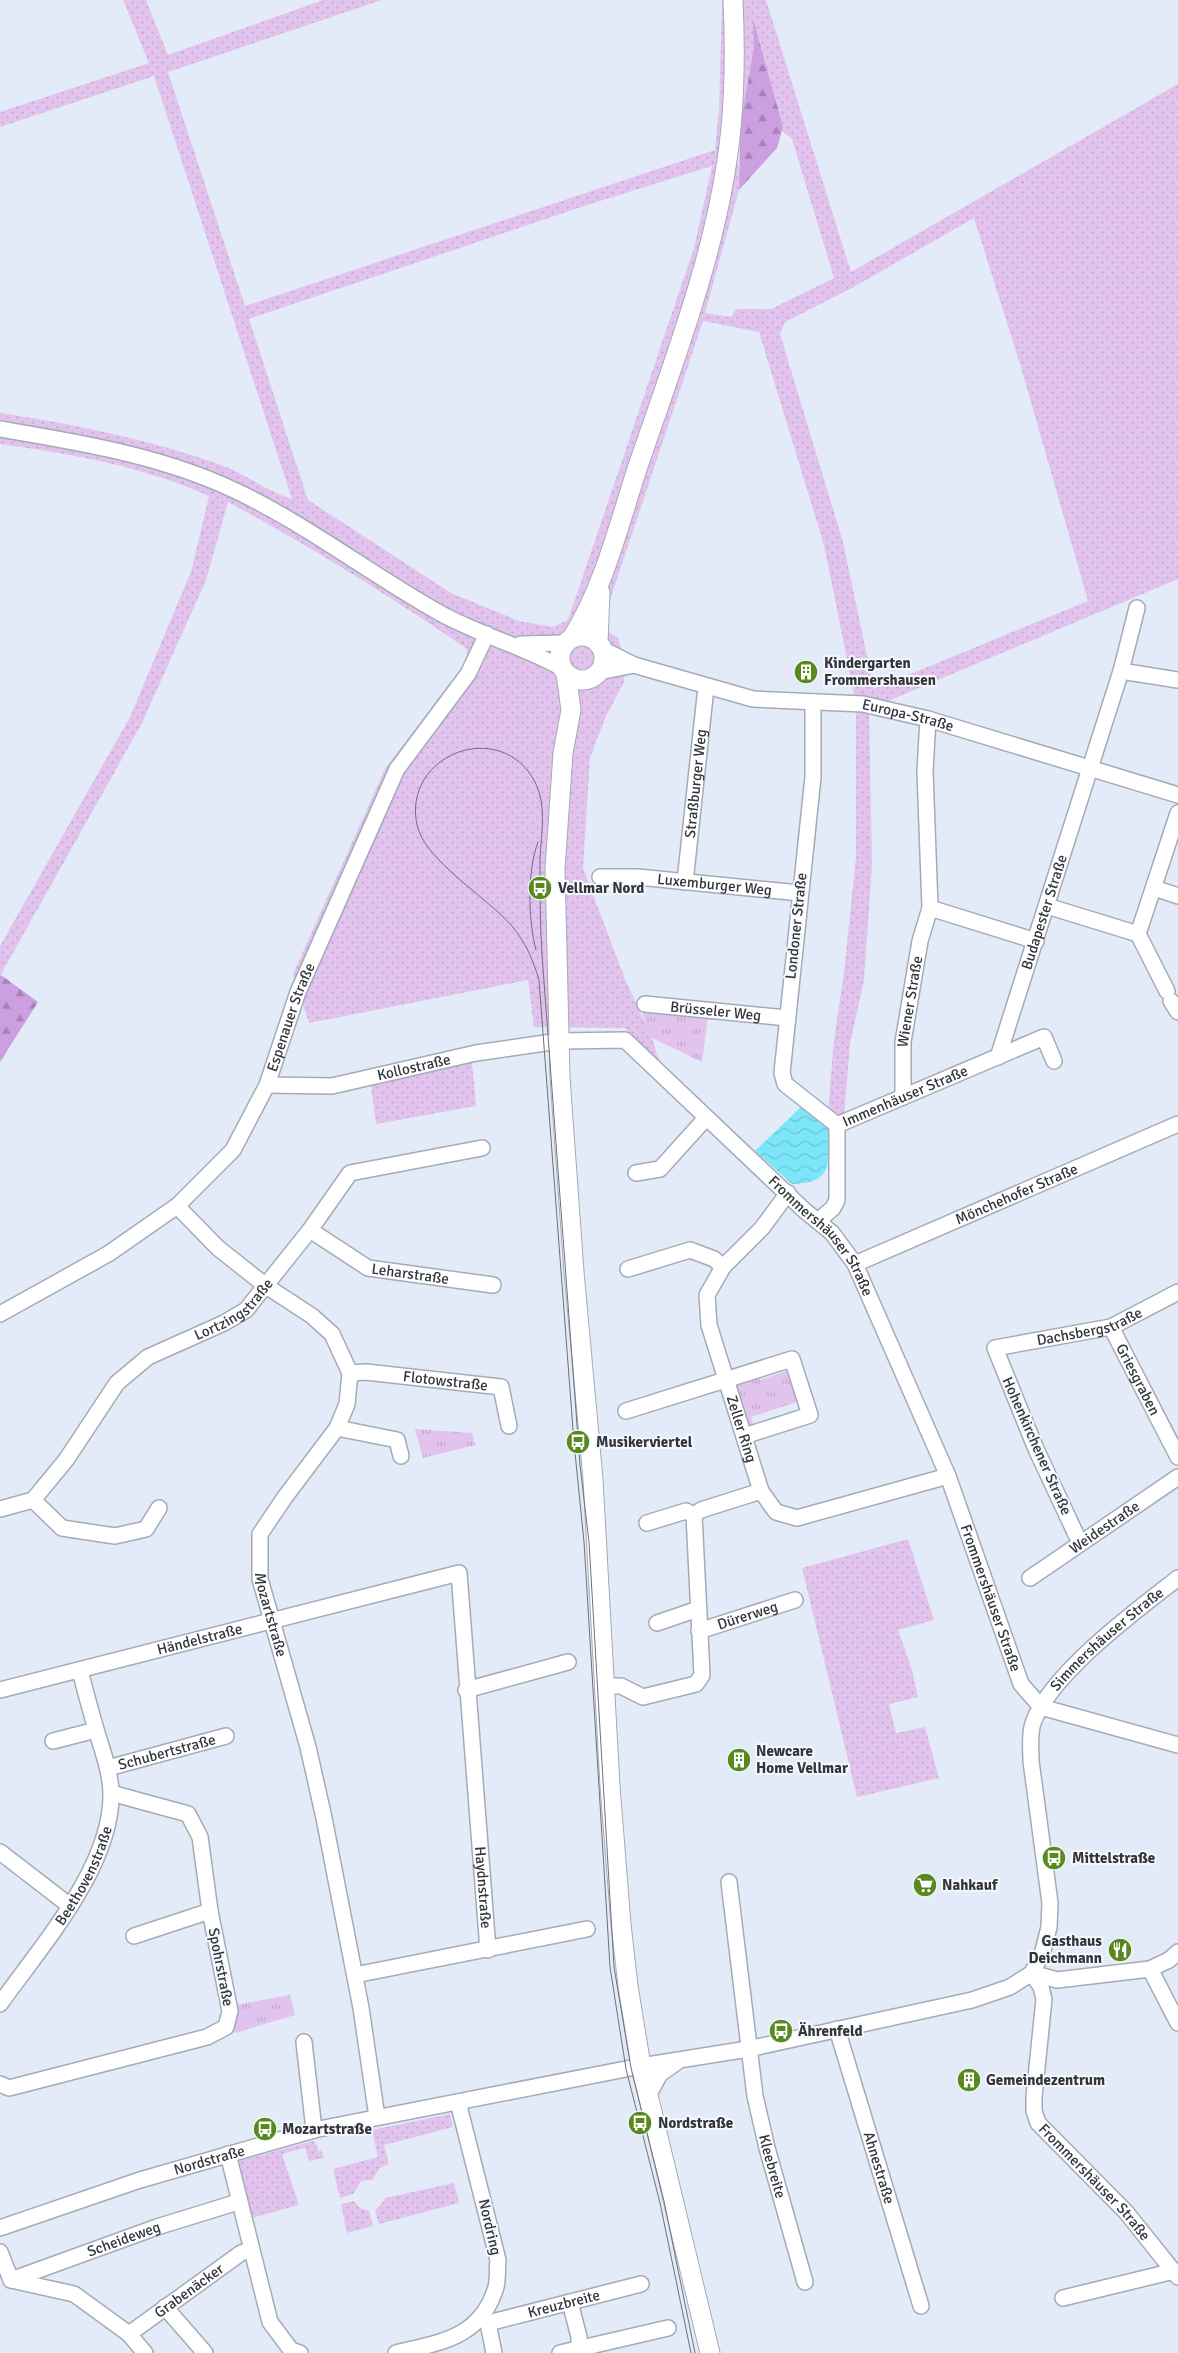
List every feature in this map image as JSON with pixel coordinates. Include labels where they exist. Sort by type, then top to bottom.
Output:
[{"type":"main road","points":[[710,2352],[641,2066],[628,1986],[621,1924],[594,1498],[574,1272],[559,1041],[556,840],[563,753],[571,710],[560,655],[583,621],[602,576],[693,304],[719,205],[731,130],[735,70],[734,0]]},
{"type":"main road","points":[[571,710],[604,662],[600,646],[602,576]]},
{"type":"main road","points":[[569,640],[586,636],[600,646]]},
{"type":"main road","points":[[564,670],[577,680],[595,675]]},
{"type":"street","points":[[0,429],[80,442],[153,460],[223,485],[294,521],[439,613],[512,643],[564,670]]},
{"type":"street","name":"Budapester Straße","points":[[998,1057],[1121,671],[1137,608]]},
{"type":"street","name":"Espenauer Straße","points":[[0,1314],[108,1254],[177,1206],[233,1150],[267,1085],[298,992],[396,770],[468,674],[487,634]]},
{"type":"street","points":[[512,643],[546,645],[569,640]]},
{"type":"street","name":"Europa-Straße","points":[[600,646],[634,665],[753,699],[863,704],[928,719],[1178,795]]},
{"type":"street","name":"Europa-Straße","points":[[595,675],[634,665]]},
{"type":"street","points":[[1121,671],[1178,680]]},
{"type":"street","name":"Straßburger Weg","points":[[685,882],[706,686]]},
{"type":"street","name":"Londoner Straße","points":[[813,702],[813,777],[782,1073],[785,1084],[837,1125]]},
{"type":"street","name":"Wiener Straße","points":[[903,1097],[903,1042],[920,941],[930,908],[925,771],[928,719]]},
{"type":"street","points":[[1172,1001],[1138,934],[1178,813]]},
{"type":"street","name":"Luxemburger Weg","points":[[600,877],[638,877],[800,893]]},
{"type":"street","points":[[1154,888],[1178,896]]},
{"type":"street","points":[[1046,906],[1138,934]]},
{"type":"street","points":[[930,908],[1036,941]]},
{"type":"street","name":"Brüsseler Weg","points":[[645,1004],[787,1018]]},
{"type":"street","name":"Immenhäuser Straße","points":[[818,1221],[833,1208],[837,1200],[837,1125],[1044,1037],[1054,1060]]},
{"type":"street","name":"Frommershäuser Straße","points":[[559,1041],[625,1040],[846,1248],[855,1264],[948,1476],[1021,1684],[1046,1709]]},
{"type":"street","name":"Kollostraße","points":[[267,1085],[332,1086],[476,1053],[559,1041]]},
{"type":"street","points":[[636,1173],[660,1169],[706,1118]]},
{"type":"street","name":"Mönchehofer Straße","points":[[855,1264],[1178,1124]]},
{"type":"street","name":"Lortzingstraße","points":[[33,1500],[66,1460],[117,1383],[148,1357],[224,1323],[246,1310],[310,1230],[350,1173],[482,1148]]},
{"type":"street","name":"Zeller Ring","points":[[788,1193],[762,1228],[723,1267],[707,1295],[709,1325],[761,1491],[776,1512],[798,1518],[948,1476]]},
{"type":"street","points":[[177,1206],[218,1248],[266,1286],[312,1316],[332,1334],[350,1373]]},
{"type":"street","name":"Leharstraße","points":[[310,1230],[368,1268],[493,1285]]},
{"type":"street","points":[[628,1269],[690,1250],[714,1259],[723,1267]]},
{"type":"street","name":"Dachsbergstraße","points":[[995,1348],[1111,1327],[1178,1292]]},
{"type":"street","name":"Griesgraben","points":[[1111,1327],[1178,1457]]},
{"type":"street","name":"Hohenkirchener Straße","points":[[995,1348],[1036,1449],[1080,1543]]},
{"type":"street","points":[[626,1411],[792,1359],[810,1415],[744,1436]]},
{"type":"street","name":"Flotowstraße","points":[[350,1373],[366,1372],[501,1387],[509,1426]]},
{"type":"street","name":"Mozartstraße","points":[[350,1373],[347,1404],[337,1428],[285,1497],[260,1534],[260,1579],[270,1621],[308,1747],[355,1975],[377,2117]]},
{"type":"street","points":[[337,1428],[397,1440],[401,1456]]},
{"type":"street","name":"Weidestraße","points":[[1030,1578],[1178,1477]]},
{"type":"street","points":[[694,1515],[701,1510],[761,1491]]},
{"type":"street","points":[[0,1509],[33,1500],[62,1528],[115,1536],[146,1529],[159,1508]]},
{"type":"street","points":[[647,1523],[686,1510],[694,1515]]},
{"type":"street","points":[[605,1686],[621,1686],[643,1697],[696,1684],[702,1675],[694,1515]]},
{"type":"street","name":"Händelstraße","points":[[0,1690],[459,1573]]},
{"type":"street","name":"Haydnstraße","points":[[355,1975],[488,1950],[466,1690],[459,1573]]},
{"type":"street","name":"Simmershäuser Straße","points":[[1046,1709],[1061,1681],[1086,1655],[1178,1578]]},
{"type":"street","name":"Dürerweg","points":[[700,1631],[795,1600]]},
{"type":"street","points":[[657,1623],[698,1609]]},
{"type":"street","points":[[466,1690],[568,1662]]},
{"type":"street","name":"Beethovenstraße","points":[[0,2004],[70,1906],[90,1873],[104,1836],[111,1793],[108,1768],[80,1670]]},
{"type":"street","points":[[1178,1745],[1046,1709],[1033,1724],[1031,1751],[1050,1902],[1049,1927],[1043,1951],[1032,1974],[1057,1980],[1150,1969],[1168,1960],[1178,1952]]},
{"type":"street","points":[[53,1741],[96,1730]]},
{"type":"street","name":"Schubertstraße","points":[[108,1768],[226,1736]]},
{"type":"street","name":"Spohrstraße","points":[[0,2084],[9,2088],[208,2037],[226,2027],[230,2010],[210,1911],[200,1837],[188,1814],[111,1793]]},
{"type":"street","points":[[0,1852],[70,1906]]},
{"type":"street","points":[[729,1882],[748,2049]]},
{"type":"street","points":[[134,1936],[210,1911]]},
{"type":"street","points":[[488,1950],[587,1929]]},
{"type":"street","points":[[1150,1969],[1178,2023]]},
{"type":"street","name":"Frommershäuser Straße","points":[[1032,1974],[1041,1987],[1044,1999],[1034,2097],[1034,2111],[1038,2123],[1126,2212],[1176,2274],[1063,2298]]},
{"type":"street","name":"Nordstraße","points":[[0,2228],[140,2180],[314,2130],[641,2066],[748,2049],[972,2000],[1010,1987],[1032,1974]]},
{"type":"street","name":"Ahnestraße","points":[[837,2029],[921,2306]]},
{"type":"street","points":[[304,2042],[314,2130]]},
{"type":"street","name":"Kleebreite","points":[[748,2049],[755,2096],[767,2148],[804,2282]]},
{"type":"street","points":[[648,2096],[660,2074],[680,2060]]},
{"type":"street","name":"Nordring","points":[[396,2353],[443,2342],[485,2321],[496,2287],[498,2260],[458,2102]]},
{"type":"street","points":[[228,2154],[238,2202],[270,2322],[292,2350],[300,2353]]},
{"type":"street","name":"Scheideweg","points":[[11,2280],[157,2227],[238,2202]]},
{"type":"street","name":"Grabenäcker","points":[[129,2334],[241,2254],[250,2250]]},
{"type":"street","points":[[0,2252],[11,2280],[74,2294],[129,2334],[145,2353]]},
{"type":"street","name":"Kreuzbreite","points":[[485,2321],[641,2284]]},
{"type":"street","points":[[570,2302],[579,2337],[579,2348]]},
{"type":"street","points":[[165,2307],[205,2353]]},
{"type":"street","points":[[485,2321],[494,2353]]},
{"type":"street","points":[[560,2353],[668,2328]]},
{"type":"green space","points":[[123,0],[146,0],[168,55],[323,0],[382,0],[168,72],[245,306],[715,150],[719,110],[722,0],[766,0],[851,272],[1178,84],[1178,579],[869,709],[872,866],[864,980],[850,1044],[844,1116],[827,1124],[834,1040],[844,973],[856,857],[856,704],[824,545],[759,332],[703,321],[601,627],[618,638],[625,661],[624,682],[605,718],[590,758],[583,868],[625,979],[653,1041],[659,1062],[625,1028],[534,1027],[528,980],[309,1023],[293,974],[385,769],[466,662],[467,649],[409,610],[290,536],[228,502],[206,580],[142,723],[0,976],[0,946],[130,717],[191,572],[209,496],[158,477],[106,462],[0,444],[0,413],[109,433],[190,454],[236,471],[282,496],[292,499],[154,76],[0,127],[0,112],[149,63]],"holes":[[[754,21],[783,127],[782,131],[792,139],[834,278],[771,309],[736,309],[731,317],[705,313],[739,190],[738,154],[754,48]],[[712,166],[694,248],[568,620],[553,627],[519,621],[451,593],[308,500],[249,319],[587,205]],[[974,218],[1020,364],[1088,601],[874,689],[843,542],[780,334],[785,322],[852,288]]]},
{"type":"green space","points":[[753,18],[783,127],[777,148],[739,190],[740,127],[754,48]]},
{"type":"green space","points":[[0,976],[38,1002],[0,1062]]},
{"type":"green space","points":[[642,1010],[708,1017],[702,1062],[648,1036]]},
{"type":"green space","points":[[472,1062],[476,1106],[376,1124],[371,1086]]},
{"type":"green space","points":[[757,1370],[760,1380],[787,1371],[797,1402],[751,1417],[754,1427],[751,1428],[745,1424],[730,1379]]},
{"type":"green space","points":[[415,1429],[472,1433],[475,1445],[423,1458]]},
{"type":"green space","points":[[908,1539],[934,1620],[898,1630],[912,1670],[918,1697],[889,1704],[896,1733],[925,1727],[939,1778],[857,1797],[802,1568]]},
{"type":"green space","points":[[290,1995],[295,2015],[235,2033],[232,2026],[235,2005]]},
{"type":"green space","points":[[450,2114],[453,2127],[384,2145],[389,2164],[380,2168],[372,2180],[361,2181],[353,2194],[340,2198],[333,2169],[378,2157],[372,2130]]},
{"type":"green space","points":[[313,2141],[317,2145],[318,2151],[321,2150],[324,2158],[309,2161],[305,2148],[282,2154],[299,2205],[251,2218],[239,2161]]},
{"type":"green space","points":[[454,2183],[459,2203],[379,2224],[375,2211],[386,2198]]},
{"type":"green space","points":[[354,2201],[360,2208],[369,2211],[373,2226],[347,2233],[341,2204]]},
{"type":"water","points":[[804,1104],[824,1118],[830,1126],[831,1136],[828,1162],[823,1174],[818,1178],[792,1184],[755,1151]]},
{"type":"tram line","points":[[691,2353],[660,2203],[626,2069],[610,1967],[584,1542],[574,1443],[539,980],[528,951],[512,926],[444,865],[422,839],[417,825],[416,800],[424,779],[439,763],[458,753],[479,748],[500,751],[520,762],[535,782],[541,802],[540,921],[542,955],[580,1465],[589,1542],[614,1967],[631,2068],[664,2201],[695,2353]]},
{"type":"tram line","points":[[536,950],[531,925],[530,881],[534,854],[538,842]]},
{"type":"place","name":"Kindergarten Frommershausen","points":[[806,672]]},
{"type":"place","name":"Vellmar Nord","points":[[540,888]]},
{"type":"place","name":"Musikerviertel","points":[[578,1442]]},
{"type":"place","name":"Newcare Home Vellmar","points":[[739,1760]]},
{"type":"place","name":"Mittelstraße","points":[[1054,1858]]},
{"type":"place","name":"Nahkauf","points":[[925,1885]]},
{"type":"place","name":"Gasthaus Deichmann","points":[[1120,1950]]},
{"type":"place","name":"Ährenfeld","points":[[781,2031]]},
{"type":"place","name":"Gemeindezentrum","points":[[969,2080]]},
{"type":"place","name":"Nordstraße","points":[[640,2123]]},
{"type":"place","name":"Mozartstraße","points":[[265,2129]]}]
